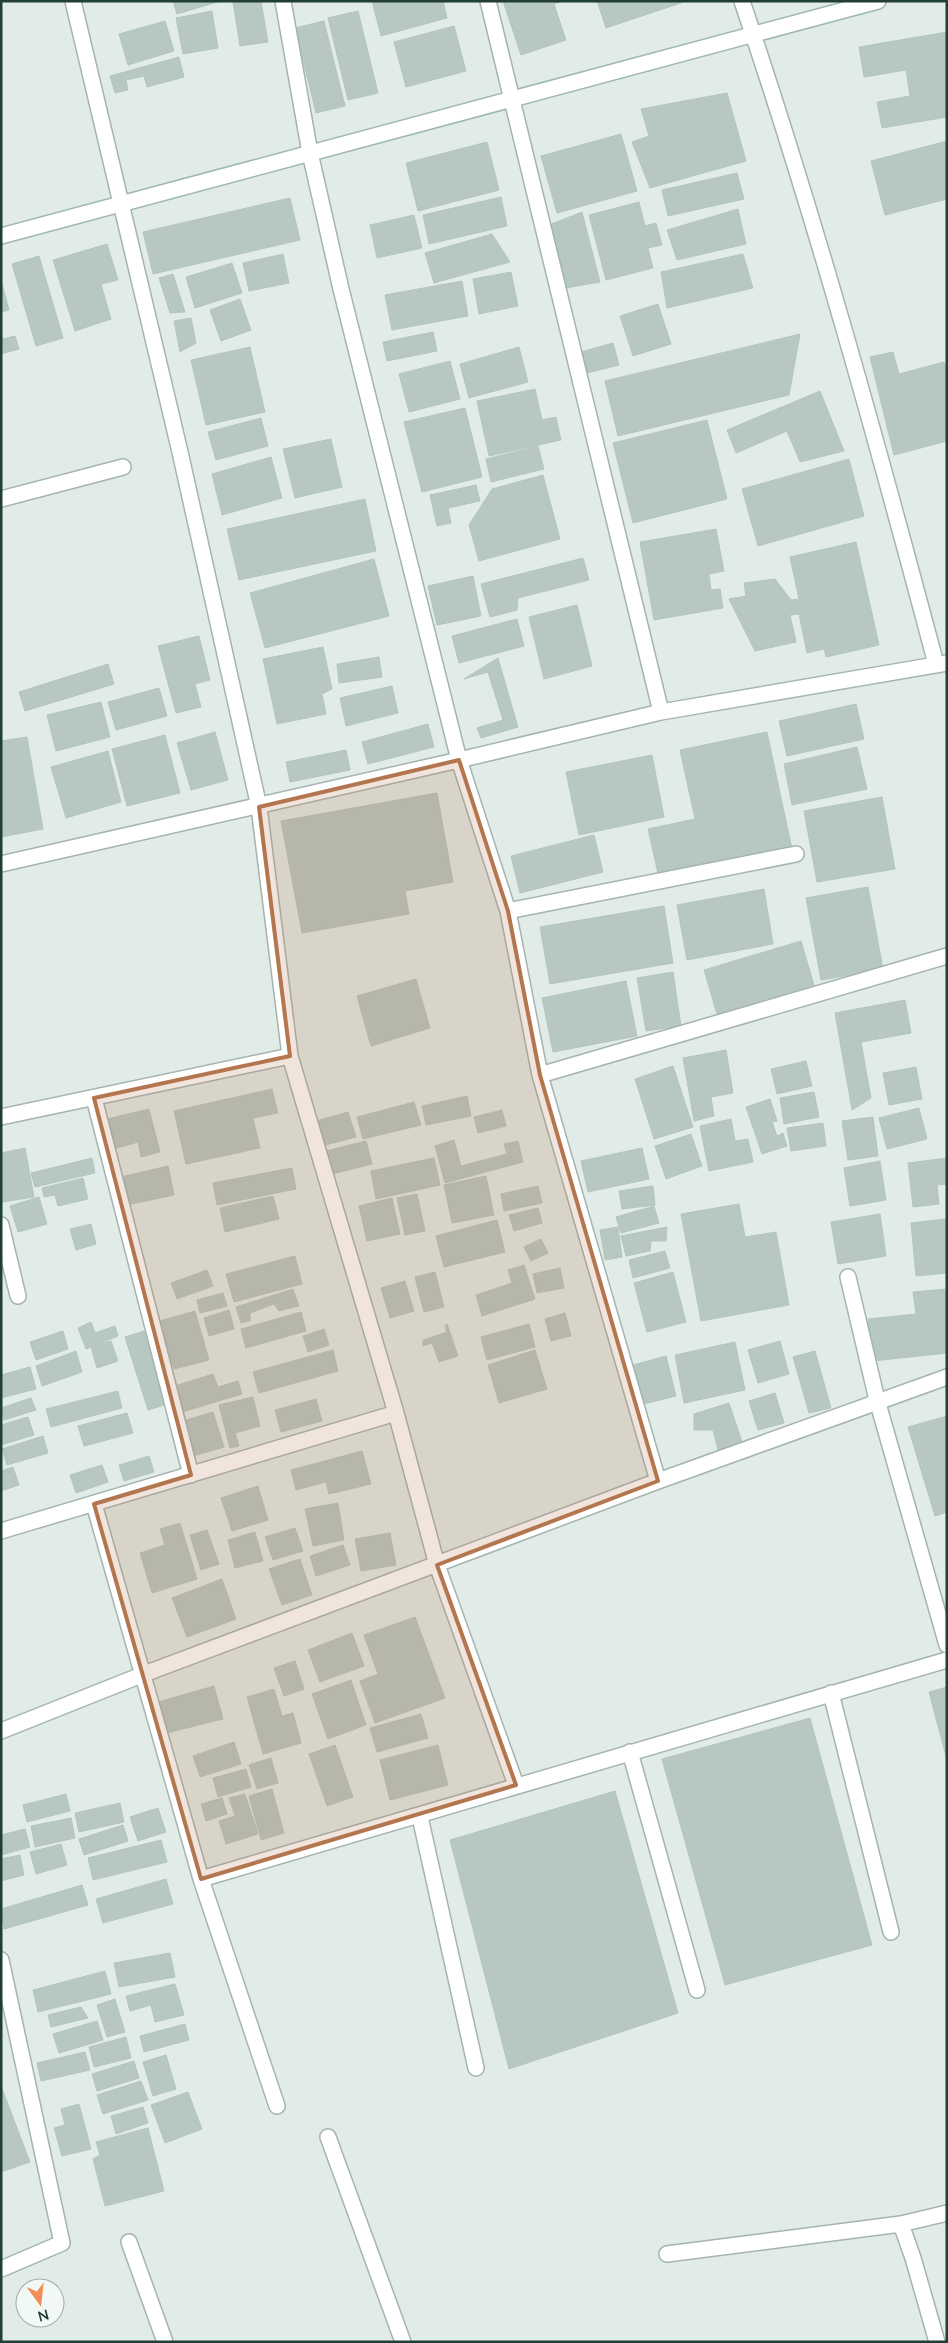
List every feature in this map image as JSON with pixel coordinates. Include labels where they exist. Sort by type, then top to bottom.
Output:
[{"type":"street","points":[[73,1],[180,452],[259,807],[290,1056],[396,1413],[437,1565],[516,1786]]},
{"type":"street","points":[[284,1],[310,153],[341,289],[459,760],[508,911],[540,1075],[658,1481]]},
{"type":"street","points":[[488,1],[661,712]]},
{"type":"street","points":[[1,864],[259,807],[661,712],[942,664],[800,176],[742,1]]},
{"type":"street","points":[[1,236],[878,1]]},
{"type":"street","points":[[1,499],[122,467]]},
{"type":"street","points":[[508,911],[796,854]]},
{"type":"street","points":[[540,1075],[947,956]]},
{"type":"street","points":[[1,1117],[290,1056]]},
{"type":"street","points":[[94,1098],[191,1475]]},
{"type":"street","points":[[1,1226],[18,1296]]},
{"type":"street","points":[[848,1277],[877,1400],[947,1645]]},
{"type":"street","points":[[1,1732],[144,1674],[658,1481],[877,1400],[947,1377]]},
{"type":"street","points":[[1,1531],[396,1413]]},
{"type":"street","points":[[94,1504],[201,1879],[277,2106]]},
{"type":"street","points":[[201,1879],[420,1817],[630,1752],[947,1660]]},
{"type":"street","points":[[831,1693],[891,1932]]},
{"type":"street","points":[[630,1752],[697,1990]]},
{"type":"street","points":[[420,1817],[476,2068]]},
{"type":"street","points":[[1,1960],[8,2021],[62,2243],[1,2269]]},
{"type":"street","points":[[328,2137],[403,2342]]},
{"type":"street","points":[[667,2254],[900,2224],[947,2213]]},
{"type":"street","points":[[900,2224],[914,2258],[937,2342]]},
{"type":"street","points":[[129,2242],[165,2342]]},
{"type":"highlighted area","points":[[459,760],[508,911],[540,1075],[658,1481],[437,1565],[516,1785],[201,1879],[94,1504],[191,1475],[94,1098],[290,1056],[259,807]]},
{"type":"building","points":[[173,1],[221,1],[177,14]]},
{"type":"building","points":[[261,1],[268,42],[240,46],[233,2]]},
{"type":"building","points":[[372,1],[443,1],[447,18],[381,36]]},
{"type":"building","points":[[503,1],[563,1],[554,4],[566,40],[521,55]]},
{"type":"building","points":[[597,1],[680,1],[681,3],[606,28]]},
{"type":"building","points":[[212,11],[218,48],[183,54],[176,18]]},
{"type":"building","points":[[358,11],[378,93],[348,100],[328,18]]},
{"type":"building","points":[[165,21],[174,51],[128,65],[119,34]]},
{"type":"building","points":[[324,21],[345,106],[316,113],[295,28]]},
{"type":"building","points":[[454,26],[466,71],[406,87],[394,42]]},
{"type":"building","points":[[947,32],[947,117],[882,128],[877,102],[910,96],[906,70],[864,77],[859,47]]},
{"type":"building","points":[[179,57],[184,77],[147,87],[144,76],[126,80],[128,90],[115,93],[110,76]]},
{"type":"building","points":[[727,93],[746,161],[650,188],[632,142],[649,136],[641,109]]},
{"type":"building","points":[[621,134],[637,191],[557,213],[541,156]]},
{"type":"building","points":[[947,141],[947,199],[885,215],[871,161]]},
{"type":"building","points":[[487,142],[499,190],[418,211],[406,163]]},
{"type":"building","points":[[737,173],[744,199],[668,216],[662,190]]},
{"type":"building","points":[[501,197],[507,226],[429,244],[423,215]]},
{"type":"building","points":[[290,198],[300,240],[153,274],[143,232]]},
{"type":"building","points":[[639,202],[645,226],[656,223],[662,245],[648,248],[653,268],[606,280],[589,215]]},
{"type":"building","points":[[738,209],[746,244],[677,260],[667,230]]},
{"type":"building","points":[[582,212],[600,282],[566,288],[549,225]]},
{"type":"building","points":[[414,215],[422,248],[377,258],[370,225]]},
{"type":"building","points":[[492,234],[510,262],[434,283],[425,253]]},
{"type":"building","points":[[107,244],[118,280],[101,284],[111,319],[75,331],[53,260]]},
{"type":"building","points":[[283,254],[289,283],[249,291],[243,263]]},
{"type":"building","points":[[743,254],[753,288],[667,308],[661,272]]},
{"type":"building","points":[[39,256],[63,338],[36,346],[12,264]]},
{"type":"building","points":[[232,263],[242,293],[195,308],[186,277]]},
{"type":"building","points":[[511,272],[518,306],[479,314],[473,279]]},
{"type":"building","points":[[173,274],[185,312],[170,313],[159,278]]},
{"type":"building","points":[[1,280],[9,310],[1,312]]},
{"type":"building","points":[[462,281],[468,316],[392,330],[385,295]]},
{"type":"building","points":[[240,299],[251,330],[221,341],[210,310]]},
{"type":"building","points":[[658,304],[671,344],[633,356],[620,316]]},
{"type":"building","points":[[191,318],[196,343],[180,352],[174,321]]},
{"type":"building","points":[[433,332],[437,351],[387,361],[383,342]]},
{"type":"building","points":[[1,333],[3,339],[15,336],[19,349],[1,354]]},
{"type":"building","points":[[800,334],[789,395],[618,436],[605,381]]},
{"type":"building","points":[[613,343],[619,365],[587,373],[581,352]]},
{"type":"building","points":[[250,347],[265,412],[206,425],[191,360]]},
{"type":"building","points":[[519,347],[528,382],[469,398],[460,364]]},
{"type":"building","points":[[893,352],[899,374],[944,362],[947,373],[947,441],[894,455],[870,357]]},
{"type":"building","points":[[450,361],[460,399],[409,412],[399,374]]},
{"type":"building","points":[[535,389],[542,420],[556,417],[561,440],[489,456],[477,401]]},
{"type":"building","points":[[820,391],[844,451],[800,462],[787,431],[736,453],[727,430]]},
{"type":"building","points":[[465,408],[482,477],[422,492],[404,422]]},
{"type":"building","points":[[261,418],[268,446],[216,460],[208,432]]},
{"type":"building","points":[[707,420],[727,499],[633,523],[613,443]]},
{"type":"building","points":[[331,439],[342,487],[295,498],[283,449]]},
{"type":"building","points":[[538,446],[544,469],[491,482],[486,459]]},
{"type":"building","points":[[271,457],[282,498],[222,515],[212,474]]},
{"type":"building","points":[[849,459],[864,516],[758,546],[742,489]]},
{"type":"building","points":[[543,475],[560,539],[479,561],[469,525],[492,489]]},
{"type":"building","points":[[476,485],[480,501],[448,508],[451,523],[437,526],[430,495]]},
{"type":"building","points":[[365,499],[376,551],[239,580],[227,529]]},
{"type":"building","points":[[716,529],[724,571],[709,574],[711,590],[720,589],[723,608],[654,620],[640,542]]},
{"type":"building","points":[[856,542],[879,645],[826,657],[824,649],[807,653],[799,614],[790,615],[796,642],[755,651],[729,599],[746,596],[744,583],[775,579],[791,600],[799,599],[790,557]]},
{"type":"building","points":[[583,558],[589,580],[518,598],[517,610],[490,617],[481,584]]},
{"type":"building","points":[[374,559],[389,616],[265,648],[250,593]]},
{"type":"building","points":[[473,576],[481,616],[437,625],[428,586]]},
{"type":"building","points":[[577,605],[592,666],[544,679],[529,617]]},
{"type":"building","points":[[517,619],[524,646],[459,663],[452,636]]},
{"type":"building","points":[[199,636],[210,680],[195,684],[201,707],[176,713],[158,646]]},
{"type":"building","points":[[323,647],[332,689],[322,694],[326,714],[277,724],[263,659]]},
{"type":"building","points":[[379,657],[382,677],[339,683],[337,664]]},
{"type":"building","points":[[498,658],[518,727],[481,738],[477,728],[503,720],[488,672],[464,679]]},
{"type":"building","points":[[108,664],[114,684],[25,711],[19,692]]},
{"type":"building","points":[[392,686],[398,713],[346,726],[340,698]]},
{"type":"building","points":[[159,688],[167,716],[116,730],[108,702]]},
{"type":"building","points":[[101,702],[110,737],[56,751],[47,715]]},
{"type":"building","points":[[856,704],[864,739],[787,756],[779,721]]},
{"type":"building","points":[[428,724],[434,747],[368,764],[362,742]]},
{"type":"building","points":[[215,732],[228,780],[191,790],[177,743]]},
{"type":"building","points":[[767,732],[792,849],[659,878],[648,829],[695,819],[680,750]]},
{"type":"building","points":[[165,735],[180,793],[127,806],[112,749]]},
{"type":"building","points":[[27,737],[43,829],[1,837],[1,741]]},
{"type":"building","points":[[857,747],[867,789],[792,805],[784,764]]},
{"type":"building","points":[[346,750],[350,770],[290,782],[286,762]]},
{"type":"building","points":[[108,751],[121,802],[66,818],[51,767]]},
{"type":"building","points":[[652,755],[664,817],[579,835],[566,772]]},
{"type":"building","points":[[437,793],[453,882],[405,891],[409,914],[302,933],[281,821]]},
{"type":"building","points":[[882,797],[895,869],[817,882],[804,811]]},
{"type":"building","points":[[594,835],[603,872],[520,893],[511,856]]},
{"type":"building","points":[[868,887],[883,969],[821,980],[806,898]]},
{"type":"building","points":[[764,889],[773,944],[687,960],[677,905]]},
{"type":"building","points":[[664,906],[673,963],[550,984],[540,927]]},
{"type":"building","points":[[801,941],[814,985],[717,1014],[704,970]]},
{"type":"building","points":[[673,972],[681,1026],[646,1031],[637,978]]},
{"type":"building","points":[[416,979],[430,1028],[371,1046],[357,996]]},
{"type":"building","points":[[626,981],[637,1036],[553,1052],[542,998]]},
{"type":"building","points":[[905,1000],[911,1033],[861,1042],[871,1098],[852,1110],[835,1013]]},
{"type":"building","points":[[726,1050],[733,1093],[711,1097],[714,1116],[694,1121],[683,1058]]},
{"type":"building","points":[[806,1061],[812,1086],[777,1094],[771,1069]]},
{"type":"building","points":[[673,1066],[693,1127],[654,1139],[635,1079]]},
{"type":"building","points":[[916,1067],[922,1099],[889,1105],[883,1073]]},
{"type":"building","points":[[272,1089],[278,1113],[253,1118],[260,1148],[186,1164],[174,1111]]},
{"type":"building","points":[[814,1092],[819,1117],[784,1124],[780,1098]]},
{"type":"building","points":[[467,1096],[471,1116],[426,1125],[422,1106]]},
{"type":"building","points":[[770,1099],[777,1121],[772,1122],[777,1136],[783,1133],[787,1146],[762,1154],[746,1107]]},
{"type":"building","points":[[414,1102],[421,1125],[363,1139],[357,1117]]},
{"type":"building","points":[[919,1108],[927,1139],[887,1149],[879,1118]]},
{"type":"building","points":[[149,1109],[160,1152],[141,1157],[138,1142],[110,1150],[103,1120]]},
{"type":"building","points":[[502,1110],[506,1126],[478,1133],[474,1117]]},
{"type":"building","points":[[348,1112],[356,1137],[322,1146],[316,1121]]},
{"type":"building","points":[[873,1117],[878,1156],[848,1160],[842,1121]]},
{"type":"building","points":[[731,1119],[735,1141],[748,1139],[753,1162],[709,1171],[700,1126]]},
{"type":"building","points":[[823,1123],[826,1146],[791,1151],[787,1128]]},
{"type":"building","points":[[691,1134],[702,1166],[666,1179],[655,1146]]},
{"type":"building","points":[[454,1140],[461,1166],[507,1154],[504,1144],[518,1141],[523,1162],[445,1183],[435,1146]]},
{"type":"building","points":[[366,1141],[372,1164],[332,1174],[326,1151]]},
{"type":"building","points":[[25,1148],[34,1197],[2,1202],[1,1153]]},
{"type":"building","points":[[642,1148],[649,1179],[588,1192],[581,1161]]},
{"type":"building","points":[[92,1158],[95,1173],[35,1187],[31,1173]]},
{"type":"building","points":[[434,1158],[440,1185],[376,1199],[371,1171]]},
{"type":"building","points":[[947,1158],[947,1184],[937,1185],[939,1204],[913,1207],[908,1163]]},
{"type":"building","points":[[880,1161],[886,1200],[850,1206],[844,1168]]},
{"type":"building","points":[[168,1166],[174,1195],[127,1205],[121,1177]]},
{"type":"building","points":[[292,1168],[296,1189],[217,1205],[213,1183]]},
{"type":"building","points":[[486,1176],[494,1215],[452,1223],[444,1185]]},
{"type":"building","points":[[83,1178],[88,1199],[58,1206],[55,1195],[44,1197],[42,1188]]},
{"type":"building","points":[[538,1186],[542,1203],[504,1211],[501,1194]]},
{"type":"building","points":[[653,1186],[655,1205],[622,1209],[619,1191]]},
{"type":"building","points":[[417,1194],[425,1231],[405,1235],[397,1198]]},
{"type":"building","points":[[273,1196],[279,1219],[225,1232],[220,1208]]},
{"type":"building","points":[[39,1197],[47,1224],[18,1232],[10,1206]]},
{"type":"building","points":[[392,1198],[400,1234],[367,1241],[359,1206]]},
{"type":"building","points":[[739,1204],[745,1237],[776,1232],[789,1305],[701,1321],[681,1214]]},
{"type":"building","points":[[654,1206],[659,1223],[621,1233],[616,1217]]},
{"type":"building","points":[[538,1208],[542,1223],[514,1231],[509,1215]]},
{"type":"building","points":[[880,1214],[886,1256],[838,1264],[831,1222]]},
{"type":"building","points":[[945,1219],[947,1273],[916,1276],[911,1223]]},
{"type":"building","points":[[497,1220],[505,1252],[444,1267],[436,1236]]},
{"type":"building","points":[[91,1224],[96,1244],[76,1250],[70,1229]]},
{"type":"building","points":[[618,1227],[622,1257],[605,1260],[600,1230]]},
{"type":"building","points":[[667,1227],[666,1241],[651,1241],[650,1251],[626,1256],[621,1236]]},
{"type":"building","points":[[541,1239],[548,1253],[531,1261],[524,1247]]},
{"type":"building","points":[[665,1251],[670,1268],[633,1278],[629,1260]]},
{"type":"building","points":[[295,1256],[302,1284],[234,1302],[226,1274]]},
{"type":"building","points":[[524,1265],[535,1299],[482,1316],[476,1295],[512,1283],[508,1270]]},
{"type":"building","points":[[560,1268],[564,1288],[537,1293],[533,1274]]},
{"type":"building","points":[[207,1270],[213,1286],[177,1299],[171,1283]]},
{"type":"building","points":[[435,1272],[444,1307],[424,1312],[415,1277]]},
{"type":"building","points":[[673,1272],[686,1322],[647,1332],[634,1283]]},
{"type":"building","points":[[405,1281],[414,1311],[390,1318],[381,1288]]},
{"type":"building","points":[[293,1289],[299,1306],[279,1311],[274,1304],[250,1313],[250,1321],[241,1323],[236,1307]]},
{"type":"building","points":[[947,1289],[947,1353],[873,1361],[868,1319],[916,1314],[913,1292]]},
{"type":"building","points":[[223,1293],[227,1306],[200,1313],[197,1300]]},
{"type":"building","points":[[229,1310],[234,1329],[209,1336],[204,1318]]},
{"type":"building","points":[[195,1311],[209,1360],[174,1369],[160,1321]]},
{"type":"building","points":[[301,1312],[306,1331],[246,1348],[241,1329]]},
{"type":"building","points":[[565,1313],[571,1336],[551,1341],[545,1319]]},
{"type":"building","points":[[91,1322],[95,1333],[115,1326],[118,1336],[86,1349],[78,1328]]},
{"type":"building","points":[[447,1324],[458,1356],[439,1362],[432,1343],[423,1346],[423,1340],[447,1332],[445,1326]]},
{"type":"building","points":[[529,1324],[535,1347],[487,1360],[481,1337]]},
{"type":"building","points":[[324,1329],[329,1345],[308,1352],[303,1336]]},
{"type":"building","points":[[63,1331],[68,1349],[36,1360],[30,1342]]},
{"type":"building","points":[[144,1331],[168,1404],[148,1410],[125,1337]]},
{"type":"building","points":[[111,1341],[118,1361],[97,1368],[91,1347]]},
{"type":"building","points":[[780,1341],[789,1374],[758,1383],[748,1350]]},
{"type":"building","points":[[735,1342],[745,1390],[684,1403],[675,1355]]},
{"type":"building","points":[[333,1350],[338,1371],[259,1393],[253,1372]]},
{"type":"building","points":[[535,1350],[547,1389],[499,1403],[488,1365]]},
{"type":"building","points":[[76,1351],[82,1372],[42,1386],[36,1366]]},
{"type":"building","points":[[815,1351],[831,1408],[809,1413],[793,1357]]},
{"type":"building","points":[[666,1356],[676,1396],[644,1404],[633,1365]]},
{"type":"building","points":[[30,1367],[36,1389],[1,1398],[1,1375]]},
{"type":"building","points":[[213,1374],[218,1387],[238,1381],[242,1394],[182,1412],[175,1386]]},
{"type":"building","points":[[118,1391],[122,1408],[51,1427],[46,1409]]},
{"type":"building","points":[[775,1393],[784,1423],[758,1430],[749,1401]]},
{"type":"building","points":[[253,1397],[260,1426],[235,1433],[239,1446],[230,1448],[219,1405]]},
{"type":"building","points":[[31,1398],[36,1410],[4,1420],[1,1408]]},
{"type":"building","points":[[316,1399],[322,1421],[281,1432],[275,1410]]},
{"type":"building","points":[[729,1403],[742,1442],[718,1450],[713,1430],[694,1430],[694,1414]]},
{"type":"building","points":[[213,1412],[224,1447],[190,1457],[180,1422]]},
{"type":"building","points":[[127,1413],[133,1433],[84,1446],[78,1426]]},
{"type":"building","points":[[947,1416],[947,1512],[935,1516],[908,1427]]},
{"type":"building","points":[[28,1417],[34,1435],[1,1445],[1,1425]]},
{"type":"building","points":[[43,1436],[48,1453],[7,1465],[2,1449]]},
{"type":"building","points":[[362,1451],[371,1484],[329,1494],[326,1482],[296,1490],[291,1470]]},
{"type":"building","points":[[149,1456],[154,1472],[124,1481],[119,1465]]},
{"type":"building","points":[[102,1465],[108,1482],[76,1493],[70,1475]]},
{"type":"building","points":[[13,1467],[19,1485],[1,1491],[1,1471]]},
{"type":"building","points":[[258,1486],[268,1520],[232,1531],[221,1498]]},
{"type":"building","points":[[338,1503],[344,1540],[313,1546],[305,1509]]},
{"type":"building","points":[[180,1523],[197,1579],[152,1593],[140,1553],[165,1545],[160,1529]]},
{"type":"building","points":[[295,1528],[303,1551],[273,1560],[265,1537]]},
{"type":"building","points":[[207,1530],[219,1564],[201,1570],[190,1535]]},
{"type":"building","points":[[255,1532],[263,1561],[235,1568],[228,1540]]},
{"type":"building","points":[[390,1533],[396,1565],[361,1571],[355,1539]]},
{"type":"building","points":[[343,1545],[350,1565],[316,1576],[310,1556]]},
{"type":"building","points":[[300,1559],[312,1595],[282,1605],[269,1569]]},
{"type":"building","points":[[222,1579],[236,1619],[187,1637],[172,1598]]},
{"type":"building","points":[[415,1617],[445,1698],[375,1723],[360,1681],[378,1674],[364,1635]]},
{"type":"building","points":[[352,1633],[364,1666],[320,1682],[308,1650]]},
{"type":"building","points":[[295,1661],[304,1689],[284,1696],[274,1668]]},
{"type":"building","points":[[351,1680],[366,1725],[328,1739],[312,1694]]},
{"type":"building","points":[[214,1686],[223,1719],[167,1733],[158,1702]]},
{"type":"building","points":[[947,1687],[947,1760],[929,1692]]},
{"type":"building","points":[[274,1689],[282,1716],[293,1713],[301,1743],[263,1754],[247,1697]]},
{"type":"building","points":[[421,1714],[428,1738],[377,1752],[370,1728]]},
{"type":"building","points":[[810,1718],[872,1945],[725,1985],[662,1759]]},
{"type":"building","points":[[234,1742],[241,1764],[200,1777],[193,1756]]},
{"type":"building","points":[[335,1745],[353,1797],[327,1806],[309,1754]]},
{"type":"building","points":[[438,1745],[448,1785],[390,1800],[380,1760]]},
{"type":"building","points":[[271,1758],[278,1783],[257,1789],[249,1765]]},
{"type":"building","points":[[246,1769],[251,1787],[218,1797],[213,1778]]},
{"type":"building","points":[[272,1789],[284,1833],[261,1840],[249,1796]]},
{"type":"building","points":[[615,1791],[678,2013],[509,2069],[450,1840]]},
{"type":"building","points":[[66,1794],[70,1811],[27,1822],[23,1805]]},
{"type":"building","points":[[245,1794],[258,1834],[226,1844],[219,1821],[235,1816],[229,1798]]},
{"type":"building","points":[[222,1798],[227,1814],[206,1821],[201,1804]]},
{"type":"building","points":[[120,1803],[124,1822],[79,1832],[75,1813]]},
{"type":"building","points":[[158,1808],[166,1832],[138,1841],[130,1817]]},
{"type":"building","points":[[71,1818],[75,1838],[35,1847],[31,1826]]},
{"type":"building","points":[[123,1825],[128,1841],[84,1855],[79,1839]]},
{"type":"building","points":[[25,1829],[30,1847],[1,1855],[1,1835]]},
{"type":"building","points":[[161,1840],[167,1862],[93,1880],[88,1858]]},
{"type":"building","points":[[61,1844],[67,1865],[36,1874],[30,1852]]},
{"type":"building","points":[[20,1855],[24,1875],[1,1881],[1,1859]]},
{"type":"building","points":[[166,1879],[173,1904],[103,1923],[96,1899]]},
{"type":"building","points":[[82,1885],[88,1905],[4,1929],[1,1909]]},
{"type":"building","points":[[170,1953],[175,1977],[119,1987],[114,1963]]},
{"type":"building","points":[[105,1971],[111,1994],[38,2012],[33,1990]]},
{"type":"building","points":[[175,1984],[184,2015],[155,2022],[151,2005],[130,2011],[126,1996]]},
{"type":"building","points":[[115,1999],[125,2032],[107,2037],[97,2005]]},
{"type":"building","points":[[81,2007],[88,2018],[51,2027],[48,2015]]},
{"type":"building","points":[[97,2021],[103,2040],[59,2053],[53,2034]]},
{"type":"building","points":[[185,2024],[189,2040],[144,2052],[140,2036]]},
{"type":"building","points":[[126,2037],[131,2058],[94,2067],[89,2047]]},
{"type":"building","points":[[85,2052],[90,2070],[41,2081],[37,2063]]},
{"type":"building","points":[[166,2055],[176,2089],[153,2096],[143,2062]]},
{"type":"building","points":[[134,2061],[139,2078],[97,2091],[92,2074]]},
{"type":"building","points":[[141,2081],[148,2100],[103,2114],[97,2095]]},
{"type":"building","points":[[1,2086],[30,2162],[1,2172]]},
{"type":"building","points":[[188,2092],[202,2129],[165,2143],[151,2105]]},
{"type":"building","points":[[79,2104],[91,2149],[62,2156],[54,2128],[65,2125],[61,2109]]},
{"type":"building","points":[[143,2107],[148,2123],[116,2134],[111,2116]]},
{"type":"building","points":[[148,2128],[164,2191],[105,2206],[93,2159],[100,2155],[96,2142]]}]
